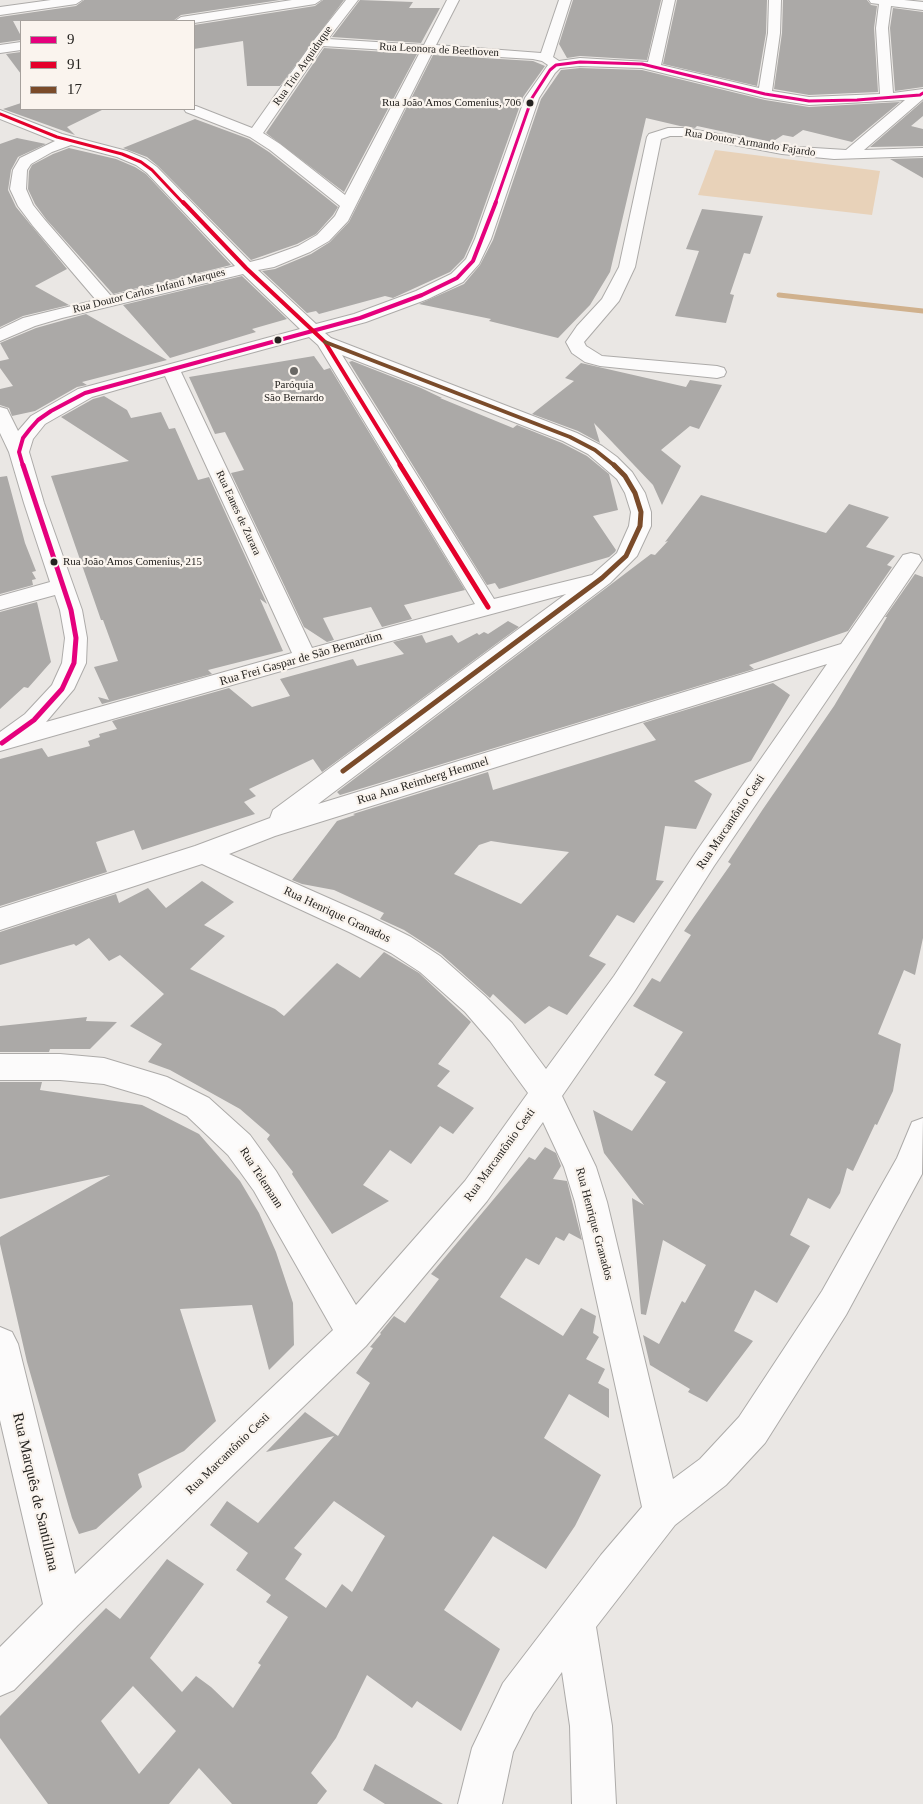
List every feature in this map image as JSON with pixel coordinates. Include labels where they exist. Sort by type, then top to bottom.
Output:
[{"type":"street","points":[[0,11],[76,0]]},
{"type":"street","points":[[187,20],[315,0]]},
{"type":"street","name":"Rua Trio Arquiduque","points":[[255,134],[319,42],[352,0]]},
{"type":"street","name":"Rua Doutor Carlos Infanti Marques","points":[[0,336],[29,322],[286,257],[304,250],[335,228],[342,218],[453,0]]},
{"type":"street","points":[[18,452],[23,438],[38,420],[64,402],[104,387],[320,337],[360,318],[422,295],[456,278],[466,270],[473,261],[486,233],[532,98],[550,70],[551,61],[546,51],[565,0]]},
{"type":"street","points":[[654,66],[669,0]]},
{"type":"street","points":[[765,94],[774,33],[775,0]]},
{"type":"street","points":[[887,98],[880,1],[923,6]]},
{"type":"street","name":"Rua Leonora de Beethoven","points":[[319,42],[533,55],[551,61],[604,62],[654,66],[765,94],[823,102],[921,94]]},
{"type":"street","points":[[0,49],[20,46]]},
{"type":"street","points":[[849,155],[921,94]]},
{"type":"street","points":[[194,110],[255,134],[275,147],[348,205]]},
{"type":"street","points":[[0,114],[70,141],[122,154],[141,162],[152,170],[246,268],[320,337],[488,607]]},
{"type":"street","name":"Rua Doutor Armando Fajardo","points":[[717,372],[600,361],[590,358],[576,347],[575,342],[578,337],[610,300],[627,267],[654,137],[668,132],[686,132],[782,150],[849,155],[923,152]]},
{"type":"street","points":[[70,141],[47,149],[25,161],[20,170],[18,189],[26,206],[106,301]]},
{"type":"street","points":[[266,829],[602,578],[626,556],[640,526],[641,512],[635,493],[625,476],[610,461],[595,450],[570,437],[320,337]]},
{"type":"street","name":"Rua Eanes de Zurara","points":[[171,370],[305,657]]},
{"type":"street","points":[[0,413],[18,452],[71,610],[76,638],[74,664],[62,689],[34,720],[1,743]]},
{"type":"street","name":"Rua Marcantônio Cesti","points":[[0,1676],[64,1611],[354,1334],[476,1191],[624,984],[705,859],[911,560]]},
{"type":"street","name":"Rua Frei Gaspar de São Bernardim","points":[[1,743],[305,657],[602,578]]},
{"type":"street","points":[[0,603],[63,586]]},
{"type":"street","name":"Rua Ana Reimberg Hemmel","points":[[0,919],[204,854],[266,829],[848,650]]},
{"type":"street","name":"Rua Henrique Granados","points":[[204,854],[359,924],[401,945],[430,964],[475,1004],[501,1032],[545,1093],[580,1167],[591,1202],[662,1512]]},
{"type":"street","name":"Rua Telemann","points":[[0,1067],[60,1067],[104,1071],[156,1086],[198,1108],[239,1144],[265,1180],[354,1334]]},
{"type":"street","points":[[480,1804],[493,1748],[518,1698],[575,1621],[662,1512],[713,1472],[752,1430],[834,1303],[911,1164],[923,1132]]},
{"type":"street","name":"Rua Marquês de Santillana","points":[[0,1344],[64,1611]]},
{"type":"street","points":[[575,1621],[591,1726],[594,1804]]},
{"type":"shaded area","points":[[715,150],[880,171],[872,215],[698,195]]},
{"type":"building","points":[[84,0],[280,0],[181,15],[174,20],[13,21],[20,34],[20,40],[0,43],[0,17],[76,6]]},
{"type":"building","points":[[323,0],[344,0],[280,86],[247,86],[243,41],[195,49],[195,25],[315,6]]},
{"type":"building","points":[[360,0],[413,2],[409,8],[440,8],[421,43],[332,37]]},
{"type":"building","points":[[573,0],[661,0],[647,60],[580,56],[567,58],[559,44]]},
{"type":"building","points":[[677,0],[767,0],[766,33],[757,86],[663,64]]},
{"type":"building","points":[[783,0],[867,0],[871,5],[877,6],[874,28],[878,92],[809,95],[774,89],[782,33]]},
{"type":"building","points":[[893,8],[923,12],[923,87],[895,91],[890,28]]},
{"type":"building","points":[[324,48],[417,54],[344,192],[266,133]]},
{"type":"building","points":[[20,52],[20,73],[6,54]]},
{"type":"building","points":[[433,55],[533,61],[545,66],[523,97],[473,238],[464,258],[450,272],[393,298],[385,296],[319,314],[316,311],[307,313],[262,271],[275,269],[311,254],[330,242],[349,222]]},
{"type":"building","points":[[580,68],[642,70],[765,100],[809,107],[900,102],[852,142],[803,130],[793,137],[783,135],[772,142],[697,126],[695,128],[680,126],[646,118],[610,272],[590,305],[558,338],[489,321],[491,319],[419,304],[464,284],[480,265],[493,240],[541,99],[561,70]]},
{"type":"building","points":[[923,101],[923,116],[911,126],[923,129],[923,146],[870,147]]},
{"type":"building","points":[[20,103],[20,110],[102,110],[67,127],[75,135],[3,109]]},
{"type":"building","points":[[195,119],[249,139],[269,152],[338,207],[333,215],[316,234],[297,244],[251,260],[158,166],[147,157],[123,148]]},
{"type":"building","points":[[17,138],[46,144],[18,157],[11,170],[8,190],[16,207],[67,269],[35,286],[69,305],[23,316],[0,327],[0,144]]},
{"type":"building","points":[[69,148],[116,159],[146,174],[231,265],[113,294],[46,219],[35,204],[28,189],[29,171],[32,165]]},
{"type":"building","points":[[923,158],[923,178],[890,159]]},
{"type":"building","points":[[702,209],[763,216],[750,254],[744,253],[730,294],[734,295],[726,323],[675,316],[699,251],[686,249]]},
{"type":"building","points":[[242,276],[287,319],[252,329],[256,332],[170,358],[123,305]]},
{"type":"building","points":[[86,314],[167,360],[82,382],[87,385],[77,387],[35,411],[12,416],[9,408],[0,405],[0,389],[13,386],[0,368],[0,361],[9,359],[0,343],[36,328]]},
{"type":"building","points":[[314,356],[324,370],[330,368],[465,590],[404,605],[412,619],[382,627],[371,607],[323,618],[334,640],[327,642],[304,627],[231,473],[244,470],[225,432],[215,434],[189,377]]},
{"type":"building","points":[[352,361],[421,388],[442,398],[440,398],[513,428],[517,425],[562,443],[587,456],[609,474],[618,510],[593,516],[616,550],[615,552],[609,557],[499,589],[495,583],[487,585],[349,362]]},
{"type":"building","points":[[581,363],[686,387],[690,380],[722,385],[699,429],[690,426],[661,450],[681,466],[662,505],[653,485],[594,423],[600,443],[578,431],[532,414],[574,381],[565,378]]},
{"type":"building","points":[[104,396],[127,410],[131,418],[161,412],[169,429],[175,428],[198,480],[209,477],[267,604],[260,599],[283,651],[208,670],[212,674],[102,704],[98,697],[109,700],[94,667],[118,661],[103,620],[101,620],[51,476],[129,461],[61,417],[93,399]]},
{"type":"building","points":[[7,476],[25,543],[36,571],[32,572],[36,579],[32,580],[33,585],[0,594],[0,477]]},
{"type":"building","points":[[701,495],[826,533],[849,504],[889,517],[866,547],[895,556],[887,565],[892,567],[848,631],[749,665],[754,669],[340,795],[337,792],[651,554],[655,555],[668,541],[665,542]]},
{"type":"building","points":[[915,574],[923,577],[923,938],[915,975],[904,970],[878,1034],[901,1044],[893,1091],[853,1171],[847,1168],[840,1193],[830,1209],[808,1198],[790,1235],[810,1246],[777,1303],[755,1290],[734,1331],[753,1341],[707,1402],[688,1392],[690,1389],[650,1365],[643,1335],[659,1344],[682,1301],[685,1303],[706,1265],[663,1240],[646,1315],[641,1314],[632,1198],[644,1205],[604,1153],[593,1110],[632,1131],[666,1082],[654,1075],[683,1032],[633,1006],[652,978],[660,982],[691,935],[684,931],[731,864],[728,862],[763,809],[834,706],[887,617],[885,617]]},
{"type":"building","points":[[37,602],[51,662],[28,688],[24,687],[0,709],[0,612]]},
{"type":"building","points":[[508,621],[519,627],[322,772],[313,759],[249,789],[256,796],[244,802],[255,814],[142,850],[134,830],[96,842],[107,872],[0,906],[0,759],[42,748],[48,757],[90,746],[88,741],[100,737],[99,734],[117,729],[112,721],[229,688],[252,707],[290,696],[280,679],[353,659],[357,666],[404,654],[393,642],[422,635],[426,643],[452,635],[458,643],[477,633],[479,635],[484,632],[488,634]]},
{"type":"building","points":[[773,683],[790,695],[751,761],[694,781],[712,794],[696,829],[665,826],[656,880],[664,881],[634,923],[617,915],[589,956],[606,964],[567,1015],[549,1006],[525,1024],[493,994],[490,998],[441,954],[404,930],[380,919],[384,913],[334,890],[302,884],[292,880],[337,821],[355,815],[353,814],[488,772],[493,790],[656,740],[643,723]],"holes":[[[491,841],[569,852],[521,904],[454,874],[479,845]]]},
{"type":"building","points":[[202,881],[234,902],[204,925],[225,936],[190,969],[275,1009],[284,1016],[337,963],[360,978],[384,952],[419,973],[471,1022],[438,1064],[450,1071],[437,1086],[474,1108],[453,1134],[440,1126],[411,1164],[390,1150],[363,1185],[389,1201],[332,1234],[292,1174],[293,1172],[267,1139],[270,1135],[240,1109],[170,1070],[148,1062],[162,1044],[130,1026],[164,994],[120,955],[109,961],[89,938],[76,946],[74,944],[0,965],[0,932],[116,894],[119,903],[148,888],[166,908]]},
{"type":"building","points":[[87,1017],[86,1021],[117,1022],[90,1049],[50,1049],[49,1052],[0,1052],[0,1026]]},
{"type":"building","points":[[0,1082],[42,1082],[40,1090],[142,1105],[199,1134],[240,1181],[259,1213],[276,1252],[293,1303],[294,1345],[269,1370],[252,1305],[180,1309],[216,1421],[184,1451],[138,1474],[142,1487],[96,1529],[79,1534],[72,1518],[27,1362],[0,1237],[110,1175],[0,1199]]},
{"type":"building","points":[[545,1147],[556,1153],[561,1166],[553,1179],[567,1181],[582,1240],[569,1233],[564,1241],[556,1237],[539,1265],[526,1258],[500,1297],[563,1336],[581,1308],[596,1316],[593,1333],[599,1337],[586,1359],[605,1369],[598,1383],[609,1389],[609,1418],[569,1394],[544,1438],[601,1475],[575,1526],[546,1569],[493,1536],[444,1610],[500,1649],[461,1731],[417,1701],[412,1708],[367,1675],[336,1738],[311,1773],[327,1791],[317,1804],[232,1804],[199,1768],[169,1804],[48,1804],[0,1738],[0,1716],[106,1608],[120,1619],[167,1559],[204,1584],[150,1658],[182,1692],[196,1676],[233,1708],[261,1665],[258,1663],[288,1617],[266,1602],[271,1595],[236,1570],[248,1553],[210,1525],[227,1501],[258,1523],[334,1436],[266,1452],[305,1412],[338,1436],[370,1383],[356,1373],[373,1348],[370,1347],[394,1316],[405,1323],[439,1279],[431,1274],[529,1157],[535,1160]],"holes":[[[334,1501],[385,1536],[352,1592],[342,1584],[326,1608],[285,1579],[302,1554],[294,1548]],[[133,1686],[176,1731],[139,1774],[101,1721]]]},
{"type":"building","points":[[375,1764],[443,1804],[385,1804],[363,1790]]},
{"type":"waterway","points":[[779,295],[923,311]]},
{"type":"transit line","name":"9","points":[[2,743],[34,720],[62,689],[74,663],[76,638],[71,610],[34,503],[19,452],[23,438],[38,420],[85,393],[360,318],[422,295],[457,278],[473,261],[483,239],[532,98],[550,70],[556,65],[580,62],[642,64],[765,94],[809,101],[857,100],[920,95],[923,93]]},
{"type":"transit line","name":"91","points":[[0,114],[57,137],[122,154],[141,162],[152,170],[246,268],[325,342],[488,607]]},
{"type":"transit line","name":"17","points":[[325,342],[570,437],[595,450],[610,461],[625,476],[635,493],[641,512],[640,526],[626,556],[602,578],[343,771]]},
{"type":"place","name":"Rua João Amos Comenius, 706","points":[[530,103]]},
{"type":"place","name":"Paróquia São Bernardo","points":[[294,371]]},
{"type":"place","name":"Rua João Amos Comenius, 215","points":[[54,562]]}]
